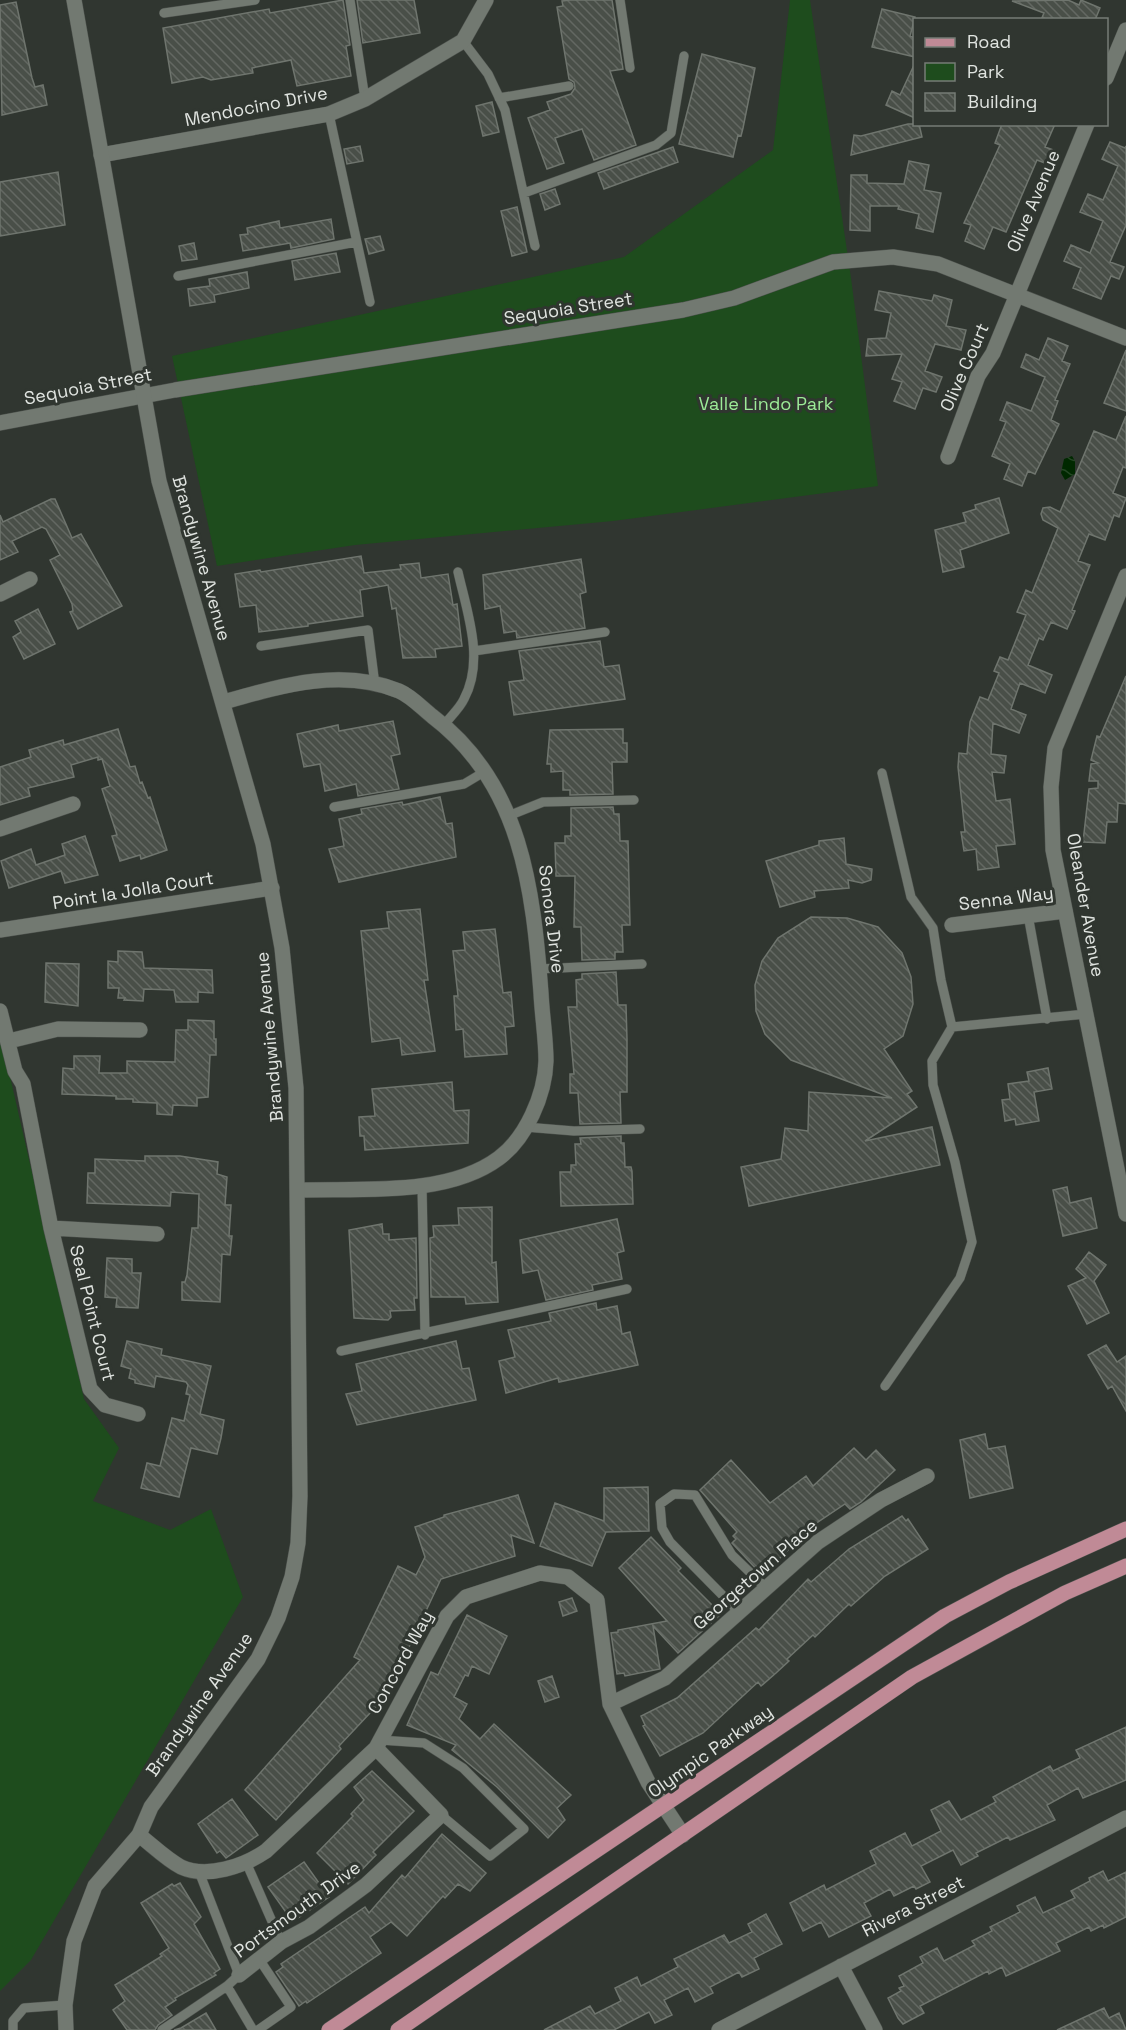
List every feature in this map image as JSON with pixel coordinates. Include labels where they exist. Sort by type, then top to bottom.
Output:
[{"type":"main road","name":"Olympic Parkway","points":[[329,2030],[662,1808],[861,1670],[945,1616],[1009,1582],[1126,1529]]},
{"type":"main road","points":[[398,2030],[594,1893],[683,1835],[912,1677],[1065,1593],[1126,1566]]},
{"type":"street","name":"Brandywine Avenue","points":[[66,2030],[65,2006],[74,1941],[95,1886],[139,1835],[151,1806],[258,1659],[278,1618],[292,1577],[298,1543],[300,1496],[296,1088],[290,1014],[273,888],[224,702],[172,529],[142,396],[74,0]]},
{"type":"street","points":[[463,41],[486,0]]},
{"type":"street","points":[[1108,75],[1126,30]]},
{"type":"street","name":"Mendocino Drive","points":[[101,155],[329,114],[365,99],[463,41]]},
{"type":"street","name":"Olive Avenue","points":[[1016,293],[1086,126]]},
{"type":"street","name":"Sequoia Street","points":[[0,423],[142,396],[683,310],[734,298],[833,262],[854,259],[893,257],[938,264],[1126,338]]},
{"type":"street","name":"Olive Court","points":[[948,457],[978,376],[993,353],[1016,293]]},
{"type":"street","name":"Oleander Avenue","points":[[1126,576],[1055,748],[1051,787],[1053,850],[1123,1188],[1126,1214]]},
{"type":"street","points":[[0,594],[30,579]]},
{"type":"street","name":"Sonora Drive","points":[[224,702],[313,680],[364,681],[400,692],[444,725],[477,760],[508,816],[524,856],[538,940],[546,1063],[532,1116],[499,1158],[460,1178],[422,1186],[298,1190]]},
{"type":"street","points":[[0,829],[72,804]]},
{"type":"street","name":"Point la Jolla Court","points":[[0,930],[273,888]]},
{"type":"street","name":"Senna Way","points":[[952,924],[1065,911]]},
{"type":"street","name":"Seal Point Court","points":[[0,1011],[15,1071],[23,1084],[51,1228],[90,1389],[105,1405],[138,1414]]},
{"type":"street","points":[[9,1041],[58,1029],[140,1030]]},
{"type":"street","points":[[51,1228],[157,1234]]},
{"type":"street","name":"Georgetown Place","points":[[610,1704],[665,1678],[818,1542],[881,1500],[927,1476]]},
{"type":"street","name":"Concord Way","points":[[139,1835],[182,1867],[218,1872],[246,1862],[266,1851],[378,1744],[447,1616],[466,1597],[540,1573],[568,1577],[597,1600],[610,1704],[662,1808],[683,1835]]},
{"type":"street","points":[[378,1744],[441,1815]]},
{"type":"street","name":"Portsmouth Drive","points":[[239,1975],[281,1942],[309,1928],[366,1885],[441,1815]]},
{"type":"street","name":"Rivera Street","points":[[718,2030],[1126,1818]]},
{"type":"street","points":[[840,1966],[875,2030]]},
{"type":"lane","points":[[164,14],[255,0]]},
{"type":"lane","points":[[350,0],[365,99]]},
{"type":"lane","points":[[620,0],[630,68]]},
{"type":"lane","points":[[463,41],[488,74],[505,110],[536,246]]},
{"type":"lane","points":[[524,193],[656,145],[671,134],[684,56]]},
{"type":"lane","points":[[499,98],[569,86]]},
{"type":"lane","points":[[329,114],[370,302]]},
{"type":"lane","points":[[178,276],[356,242]]},
{"type":"lane","points":[[444,725],[464,700],[471,678],[474,651],[459,572]]},
{"type":"lane","points":[[261,646],[368,630],[375,684]]},
{"type":"lane","points":[[474,651],[605,632]]},
{"type":"lane","points":[[334,807],[464,784],[484,771]]},
{"type":"lane","points":[[882,772],[911,897],[933,928],[940,980],[952,1027],[932,1061],[933,1085],[955,1162],[972,1242],[960,1278],[885,1386]]},
{"type":"lane","points":[[508,816],[543,802],[634,800]]},
{"type":"lane","points":[[1028,915],[1047,1019]]},
{"type":"lane","points":[[933,928],[952,924]]},
{"type":"lane","points":[[539,969],[642,964]]},
{"type":"lane","points":[[952,1027],[1086,1014]]},
{"type":"lane","points":[[525,1127],[574,1131],[640,1129]]},
{"type":"lane","points":[[422,1186],[425,1335]]},
{"type":"lane","points":[[341,1352],[627,1289]]},
{"type":"lane","points":[[739,1612],[670,1542],[662,1528],[660,1504],[674,1494],[695,1495],[732,1555],[766,1587]]},
{"type":"lane","points":[[378,1744],[424,1743],[463,1768],[524,1829],[490,1856],[441,1815]]},
{"type":"lane","points":[[246,1862],[281,1942]]},
{"type":"lane","points":[[162,2030],[227,1986],[239,1975],[198,1869]]},
{"type":"lane","points":[[258,2030],[291,2007],[260,1959]]},
{"type":"lane","points":[[227,1986],[253,2030]]},
{"type":"lane","points":[[13,2030],[13,2021],[24,2008],[65,2006]]},
{"type":"green space","name":"Valle Lindo Park","points":[[790,0],[810,0],[851,278],[878,486],[613,521],[355,545],[217,566],[172,356],[624,257],[773,150]]},
{"type":"green space","points":[[0,1033],[84,1399],[119,1448],[93,1501],[170,1530],[211,1509],[243,1597],[31,1960],[0,1991]]},
{"type":"water","points":[[1072,456],[1075,461],[1075,474],[1065,480],[1061,473],[1064,459]]},
{"type":"building","points":[[343,0],[350,45],[346,46],[351,76],[297,86],[291,60],[252,68],[253,73],[211,80],[203,77],[172,83],[163,28],[269,9],[270,13]]},
{"type":"building","points":[[357,0],[414,0],[420,33],[363,43]]},
{"type":"building","points":[[612,0],[623,69],[610,71],[636,145],[594,160],[582,129],[555,138],[564,163],[547,169],[528,118],[550,110],[547,102],[571,94],[575,88],[574,82],[569,79],[557,7],[563,6],[562,1]]},
{"type":"building","points":[[1068,0],[1079,5],[1081,0],[1100,8],[1096,18],[1042,18],[1044,13],[1012,1]]},
{"type":"building","points":[[16,2],[32,78],[35,87],[43,85],[47,105],[2,115],[0,5]]},
{"type":"building","points":[[882,9],[915,17],[910,36],[913,37],[913,57],[872,47]]},
{"type":"building","points":[[702,54],[755,68],[743,128],[741,136],[738,135],[733,157],[679,144]]},
{"type":"building","points":[[913,67],[913,117],[886,105],[892,91],[900,95]]},
{"type":"building","points":[[492,102],[499,132],[483,136],[476,106]]},
{"type":"building","points":[[913,124],[913,126],[919,126],[922,137],[851,155],[854,135],[861,136]]},
{"type":"building","points":[[1001,126],[1054,126],[1045,147],[1056,151],[1050,165],[1037,160],[1006,232],[993,227],[984,249],[965,241],[971,225],[964,223],[1000,145],[995,143]]},
{"type":"building","points":[[1110,142],[1125,148],[1126,146],[1126,225],[1110,262],[1124,267],[1119,279],[1111,276],[1101,299],[1073,288],[1081,268],[1064,261],[1071,245],[1090,253],[1103,221],[1080,212],[1088,194],[1103,200],[1118,166],[1102,159]]},
{"type":"building","points":[[360,146],[363,161],[347,164],[344,149]]},
{"type":"building","points":[[673,147],[678,162],[604,189],[598,173]]},
{"type":"building","points":[[909,161],[929,165],[924,190],[941,193],[933,232],[916,228],[919,214],[898,209],[899,206],[870,206],[870,231],[850,230],[851,175],[867,175],[867,183],[904,184]]},
{"type":"building","points":[[58,172],[65,225],[0,236],[0,182]]},
{"type":"building","points":[[555,189],[560,204],[545,210],[540,194]]},
{"type":"building","points":[[517,207],[527,252],[512,256],[501,211]]},
{"type":"building","points":[[331,219],[334,239],[291,248],[290,243],[243,251],[240,235],[248,234],[247,228],[279,221],[280,228]]},
{"type":"building","points":[[380,236],[384,250],[369,254],[365,239]]},
{"type":"building","points":[[194,243],[197,259],[182,261],[179,246]]},
{"type":"building","points":[[336,253],[340,272],[295,280],[292,261]]},
{"type":"building","points":[[247,272],[249,288],[214,295],[215,302],[190,306],[188,289],[210,286],[209,279]]},
{"type":"building","points":[[879,291],[932,301],[934,295],[952,300],[946,326],[966,330],[961,350],[935,344],[925,371],[942,377],[936,392],[923,388],[915,409],[894,401],[902,382],[892,379],[902,354],[866,356],[868,339],[886,338],[891,313],[875,310]]},
{"type":"building","points":[[1048,338],[1068,346],[1062,361],[1070,364],[1055,400],[1058,401],[1051,420],[1059,424],[1035,474],[1028,471],[1022,486],[1004,479],[1010,464],[992,456],[1006,422],[1000,420],[1007,402],[1031,411],[1045,377],[1021,367],[1026,354],[1039,360]]},
{"type":"building","points":[[1126,350],[1126,411],[1104,403]]},
{"type":"building","points":[[1126,416],[1126,468],[1123,467],[1113,493],[1126,498],[1119,517],[1114,515],[1105,540],[1089,534],[1078,561],[1090,565],[1067,629],[1051,622],[1043,640],[1039,638],[1028,665],[1052,675],[1045,693],[1020,683],[1011,709],[1026,715],[1019,733],[993,723],[991,754],[1006,756],[1004,773],[992,772],[996,801],[1010,799],[1015,844],[996,846],[999,867],[978,870],[976,849],[964,851],[961,832],[965,832],[958,767],[959,753],[967,754],[970,722],[980,697],[988,700],[999,673],[994,671],[1000,657],[1008,660],[1026,615],[1017,612],[1026,590],[1032,593],[1058,528],[1043,520],[1041,514],[1043,508],[1050,507],[1060,512],[1094,431],[1116,440]]},
{"type":"building","points":[[999,498],[1009,533],[960,550],[964,567],[943,572],[935,530],[966,522],[963,513],[976,509],[975,505]]},
{"type":"building","points":[[55,499],[72,538],[81,534],[122,606],[78,629],[70,612],[73,611],[72,604],[50,560],[60,555],[46,529],[42,527],[12,541],[18,552],[0,560],[0,515],[3,522]]},
{"type":"building","points":[[361,556],[364,573],[401,569],[400,565],[419,563],[421,578],[448,574],[453,605],[457,604],[462,646],[435,649],[436,657],[403,658],[396,608],[392,609],[388,585],[360,590],[363,616],[308,624],[308,626],[259,632],[256,605],[240,607],[235,574]]},
{"type":"building","points":[[581,559],[586,592],[580,594],[585,628],[517,638],[516,631],[504,633],[500,606],[485,609],[483,575]]},
{"type":"building","points":[[38,609],[55,644],[24,659],[13,637],[21,632],[15,621]]},
{"type":"building","points":[[600,641],[604,667],[619,665],[625,699],[514,715],[509,682],[524,680],[519,651]]},
{"type":"building","points":[[1126,676],[1126,804],[1118,803],[1117,822],[1107,822],[1105,843],[1083,842],[1089,789],[1098,788],[1098,781],[1089,781],[1091,764],[1098,763],[1091,760],[1097,736],[1100,737]]},
{"type":"building","points":[[393,721],[400,754],[391,756],[399,789],[358,796],[356,784],[325,791],[320,764],[304,767],[297,734],[338,725],[339,731]]},
{"type":"building","points":[[118,729],[130,767],[135,766],[140,783],[142,782],[148,798],[150,797],[167,850],[141,859],[140,855],[120,861],[112,836],[117,835],[102,789],[110,786],[102,759],[98,760],[98,757],[71,765],[74,777],[28,788],[30,796],[0,805],[0,767],[31,757],[29,750],[63,740],[64,745]]},
{"type":"building","points":[[623,729],[623,743],[627,743],[627,762],[612,762],[613,794],[570,795],[570,790],[563,790],[563,771],[551,772],[551,764],[547,764],[550,730]]},
{"type":"building","points":[[440,797],[446,824],[452,823],[456,857],[339,882],[329,849],[344,846],[339,819],[362,814],[361,809],[402,802],[403,805]]},
{"type":"building","points":[[613,807],[614,814],[619,814],[620,841],[628,841],[630,925],[622,925],[623,952],[615,952],[615,959],[582,960],[581,927],[574,927],[575,876],[556,876],[555,843],[565,843],[565,836],[571,836],[571,808]]},
{"type":"building","points":[[85,836],[98,875],[65,883],[61,871],[9,888],[1,861],[31,849],[36,865],[65,855],[62,844]]},
{"type":"building","points":[[844,838],[846,864],[872,869],[871,880],[862,883],[848,880],[849,888],[814,891],[815,897],[780,907],[766,861],[819,845],[819,841]]},
{"type":"building","points":[[420,909],[428,980],[424,980],[435,1051],[402,1055],[400,1038],[372,1042],[361,931],[389,928],[387,912]]},
{"type":"building","points":[[811,917],[847,918],[878,927],[902,953],[911,977],[913,1004],[903,1036],[884,1049],[912,1091],[907,1094],[917,1107],[865,1141],[932,1127],[940,1165],[749,1206],[741,1167],[781,1159],[785,1128],[808,1131],[809,1092],[892,1098],[791,1060],[765,1034],[756,1011],[755,985],[762,961],[778,938]]},
{"type":"building","points":[[495,929],[503,993],[511,992],[514,1026],[505,1027],[507,1054],[465,1057],[463,1029],[456,1030],[454,996],[458,996],[453,951],[465,950],[463,932]]},
{"type":"building","points":[[118,951],[142,952],[144,968],[212,970],[213,993],[198,992],[198,1002],[176,1002],[174,990],[144,989],[143,1001],[118,998],[119,988],[108,988],[108,961],[118,962]]},
{"type":"building","points":[[46,963],[79,964],[78,1006],[45,1002]]},
{"type":"building","points":[[616,972],[618,1005],[626,1005],[627,1092],[620,1092],[621,1123],[580,1124],[578,1093],[570,1093],[570,1074],[574,1074],[568,1007],[577,1007],[576,980],[582,979],[582,974]]},
{"type":"building","points":[[188,1020],[214,1021],[214,1039],[216,1039],[216,1055],[210,1055],[208,1097],[197,1098],[197,1106],[173,1105],[172,1115],[157,1114],[157,1103],[133,1102],[133,1099],[116,1099],[116,1096],[62,1094],[63,1068],[74,1069],[74,1056],[100,1056],[99,1073],[127,1073],[127,1061],[175,1062],[176,1030],[188,1030]]},
{"type":"building","points":[[1048,1068],[1052,1089],[1034,1092],[1039,1121],[1016,1125],[1015,1119],[1005,1121],[1002,1100],[1010,1099],[1008,1084],[1029,1081],[1027,1072]]},
{"type":"building","points":[[452,1082],[454,1111],[469,1110],[468,1143],[365,1150],[364,1136],[360,1136],[359,1117],[375,1116],[372,1089]]},
{"type":"building","points":[[621,1136],[621,1143],[624,1143],[625,1167],[631,1167],[632,1171],[633,1204],[561,1206],[560,1172],[571,1172],[571,1165],[576,1165],[575,1144],[581,1144],[580,1138]]},
{"type":"building","points":[[145,1156],[180,1156],[218,1162],[217,1174],[227,1177],[225,1205],[231,1205],[229,1236],[232,1236],[230,1255],[222,1254],[220,1302],[182,1300],[182,1282],[185,1282],[187,1275],[192,1228],[198,1228],[199,1194],[171,1192],[170,1206],[87,1203],[88,1173],[95,1173],[95,1159],[145,1161]]},
{"type":"building","points":[[1067,1187],[1070,1203],[1091,1198],[1097,1228],[1063,1236],[1053,1190]]},
{"type":"building","points":[[492,1207],[492,1263],[496,1262],[498,1302],[466,1304],[465,1297],[431,1297],[430,1238],[434,1237],[433,1226],[459,1225],[458,1208]]},
{"type":"building","points":[[617,1219],[624,1251],[617,1253],[622,1279],[592,1285],[593,1290],[546,1300],[538,1270],[523,1273],[520,1240]]},
{"type":"building","points":[[382,1224],[383,1234],[389,1234],[389,1240],[416,1238],[417,1298],[414,1298],[415,1310],[390,1311],[391,1317],[388,1320],[354,1318],[349,1230]]},
{"type":"building","points":[[1089,1252],[1106,1265],[1094,1281],[1109,1313],[1087,1324],[1068,1286],[1086,1278],[1076,1269]]},
{"type":"building","points":[[107,1258],[132,1259],[132,1273],[141,1273],[138,1308],[116,1307],[117,1298],[105,1297]]},
{"type":"building","points":[[596,1303],[597,1310],[617,1306],[622,1334],[630,1332],[638,1365],[559,1382],[558,1378],[506,1393],[499,1361],[515,1357],[508,1330],[551,1321],[549,1313]]},
{"type":"building","points":[[127,1341],[162,1349],[161,1355],[211,1366],[200,1414],[224,1420],[221,1438],[217,1454],[191,1448],[179,1497],[141,1488],[147,1463],[160,1466],[172,1418],[184,1421],[190,1395],[186,1394],[188,1385],[186,1382],[156,1376],[154,1387],[135,1383],[135,1380],[129,1378],[131,1369],[121,1366]]},
{"type":"building","points":[[456,1341],[462,1369],[469,1368],[476,1400],[357,1425],[346,1394],[362,1391],[356,1364]]},
{"type":"building","points":[[1106,1345],[1117,1362],[1126,1356],[1126,1411],[1112,1386],[1108,1389],[1088,1355]]},
{"type":"building","points":[[985,1434],[988,1449],[1005,1446],[1013,1488],[970,1498],[960,1440]]},
{"type":"building","points":[[854,1448],[866,1460],[876,1450],[895,1470],[861,1502],[850,1509],[845,1504],[809,1528],[789,1544],[792,1546],[767,1571],[765,1569],[760,1573],[732,1543],[736,1539],[733,1536],[737,1532],[700,1490],[731,1460],[770,1503],[806,1476],[813,1486]]},
{"type":"building","points":[[648,1487],[649,1531],[606,1532],[592,1566],[540,1546],[555,1503],[604,1521],[604,1488]]},
{"type":"building","points":[[518,1495],[534,1543],[511,1535],[515,1556],[441,1579],[386,1696],[339,1746],[341,1749],[276,1820],[245,1790],[360,1660],[354,1657],[398,1566],[416,1575],[425,1557],[415,1527],[444,1517],[444,1515]]},
{"type":"building","points":[[902,1516],[906,1521],[908,1519],[928,1549],[885,1576],[851,1606],[849,1604],[815,1637],[813,1635],[787,1659],[789,1661],[776,1673],[761,1686],[758,1682],[703,1733],[660,1756],[643,1726],[645,1725],[641,1716],[677,1698],[756,1628],[759,1630],[808,1579],[811,1582],[849,1549]]},
{"type":"building","points":[[651,1537],[681,1568],[678,1571],[721,1614],[678,1653],[653,1626],[660,1669],[625,1676],[624,1673],[617,1674],[611,1633],[667,1621],[619,1568]]},
{"type":"building","points":[[572,1598],[577,1611],[563,1616],[559,1602]]},
{"type":"building","points":[[467,1615],[507,1636],[489,1674],[472,1666],[468,1676],[465,1675],[454,1697],[467,1704],[459,1719],[480,1739],[494,1724],[571,1795],[557,1808],[565,1820],[548,1838],[497,1787],[452,1750],[456,1745],[407,1725],[431,1672],[438,1675]]},
{"type":"building","points":[[552,1676],[559,1697],[545,1702],[538,1681]]},
{"type":"building","points":[[1126,1727],[1126,1780],[1083,1798],[1078,1788],[1047,1805],[1055,1820],[1010,1840],[1008,1837],[976,1853],[978,1856],[961,1865],[953,1850],[921,1866],[930,1882],[916,1889],[914,1886],[894,1896],[890,1889],[864,1903],[871,1916],[829,1937],[821,1922],[803,1931],[790,1903],[824,1885],[826,1890],[876,1864],[870,1851],[905,1833],[912,1846],[941,1831],[931,1810],[949,1801],[961,1820],[996,1802],[993,1797],[1050,1766],[1053,1771],[1080,1758],[1076,1750]]},
{"type":"building","points":[[372,1771],[414,1811],[373,1852],[376,1855],[348,1884],[317,1853],[353,1816],[351,1814],[364,1800],[354,1787]]},
{"type":"building","points":[[232,1799],[258,1835],[226,1858],[220,1851],[217,1853],[198,1824]]},
{"type":"building","points":[[442,1834],[486,1873],[470,1891],[458,1884],[445,1898],[443,1896],[407,1936],[391,1922],[370,1937],[381,1953],[307,2003],[306,2001],[299,2006],[276,1972],[283,1967],[281,1964],[365,1907],[369,1913],[402,1875],[405,1878]]},
{"type":"building","points":[[304,1862],[329,1897],[295,1920],[290,1913],[288,1915],[268,1887]]},
{"type":"building","points":[[1103,1871],[1108,1881],[1126,1872],[1126,1917],[1104,1928],[1103,1925],[1091,1931],[1089,1927],[1056,1943],[1060,1951],[1006,1976],[1002,1967],[989,1974],[988,1971],[920,2006],[924,2013],[903,2024],[898,2018],[888,1998],[901,1991],[899,1988],[904,1986],[899,1976],[923,1963],[920,1957],[937,1948],[944,1961],[975,1945],[972,1941],[992,1931],[990,1927],[1020,1912],[1017,1906],[1035,1897],[1043,1913],[1075,1898],[1071,1891]]},
{"type":"building","points":[[180,1883],[201,1917],[194,1924],[220,1969],[214,1973],[216,1975],[175,1998],[176,2000],[165,2007],[172,2015],[155,2030],[127,2030],[113,2010],[125,2001],[115,1985],[162,1956],[160,1954],[169,1948],[141,1903],[172,1884],[174,1886]]},
{"type":"building","points":[[766,1914],[782,1944],[754,1958],[759,1969],[742,1977],[739,1972],[710,1987],[713,1993],[695,2002],[688,1988],[664,2000],[672,2015],[655,2023],[649,2012],[614,2030],[544,2030],[590,2006],[595,2014],[621,2001],[615,1988],[637,1977],[641,1986],[678,1967],[674,1959],[724,1935],[729,1943],[752,1932],[748,1924]]},
{"type":"building","points":[[1104,2008],[1109,2018],[1119,2013],[1126,2030],[1057,2030]]},
{"type":"building","points":[[206,2013],[216,2030],[174,2030],[181,2028]]}]
